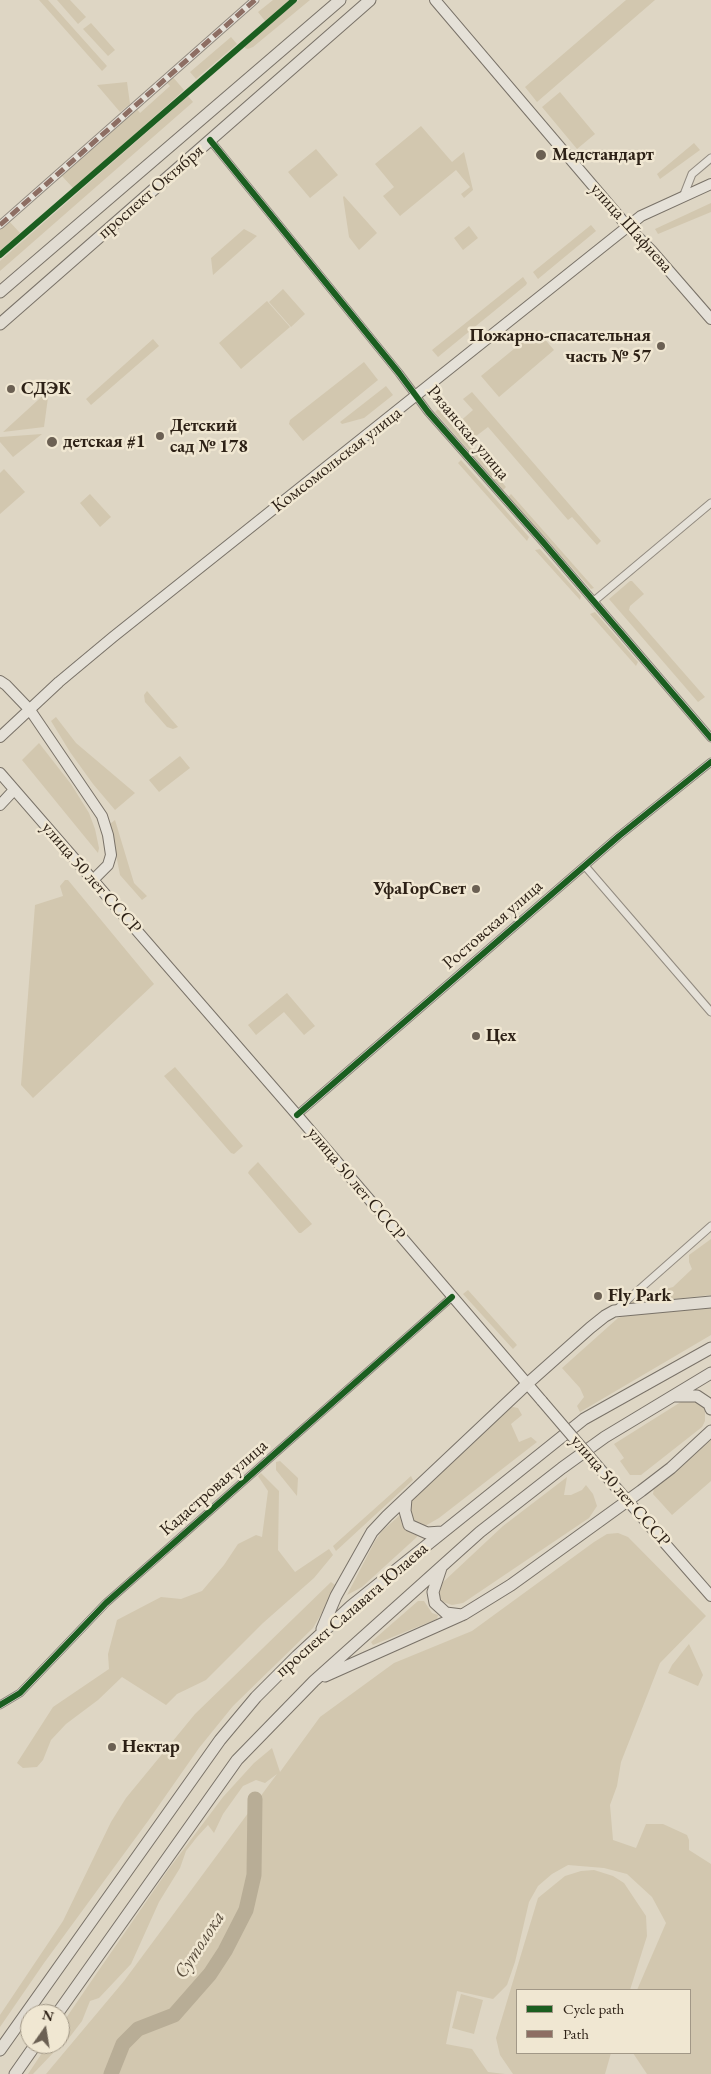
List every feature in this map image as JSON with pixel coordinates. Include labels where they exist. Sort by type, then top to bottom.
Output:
[{"type":"main road","name":"проспект Октября","points":[[0,292],[340,0]]},
{"type":"main road","points":[[347,0],[356,11]]},
{"type":"main road","name":"проспект Октября","points":[[0,324],[370,0]]},
{"type":"main road","name":"улица Шафиева","points":[[435,0],[628,227],[651,250],[711,319]]},
{"type":"main road","name":"Комсомольская улица","points":[[0,737],[59,682],[113,637],[641,216],[711,184]]},
{"type":"main road","points":[[0,681],[6,684],[30,710],[102,816],[111,854],[108,865],[93,880]]},
{"type":"main road","name":"улица 50 лет СССР","points":[[0,773],[711,1596]]},
{"type":"main road","points":[[0,805],[14,790]]},
{"type":"main road","points":[[321,1633],[336,1596],[372,1532],[527,1384],[590,1328],[605,1316],[614,1312],[711,1302]]},
{"type":"main road","name":"проспект Салавата Юлаева","points":[[0,2050],[220,1740],[256,1697],[321,1633],[442,1532],[584,1419],[711,1348]]},
{"type":"main road","name":"проспект Салавата Юлаева","points":[[64,2004],[237,1760],[314,1681],[480,1532],[562,1468],[605,1437],[668,1397],[711,1373]]},
{"type":"main road","points":[[668,1397],[682,1395],[697,1396],[709,1404],[711,1409]]},
{"type":"main road","points":[[314,1681],[464,1614],[511,1585],[672,1468],[710,1431]]},
{"type":"main road","points":[[406,1498],[405,1511],[409,1525],[427,1533],[442,1532]]},
{"type":"main road","points":[[443,1564],[433,1592],[435,1603],[446,1613],[464,1614]]},
{"type":"main road","points":[[15,2074],[29,2054]]},
{"type":"street","points":[[0,225],[255,0]]},
{"type":"street","name":"Рязанская улица","points":[[210,140],[428,412],[711,738]]},
{"type":"street","points":[[683,197],[692,174],[711,158]]},
{"type":"street","points":[[594,602],[711,503]]},
{"type":"street","name":"Ростовская улица","points":[[297,1115],[585,866],[711,762]]},
{"type":"street","points":[[585,866],[711,1012]]},
{"type":"street","points":[[614,1312],[711,1226]]},
{"type":"street","name":"Кадастровая улица","points":[[0,1705],[20,1693],[106,1603],[452,1298]]},
{"type":"shaded area","points":[[39,0],[48,0],[107,66],[102,71]]},
{"type":"shaded area","points":[[57,0],[70,0],[86,17],[78,24]]},
{"type":"shaded area","points":[[273,0],[292,0],[266,22],[258,12]]},
{"type":"shaded area","points":[[299,0],[310,0],[253,47],[245,48],[249,41]]},
{"type":"shaded area","points":[[626,0],[655,0],[537,102],[525,87]]},
{"type":"shaded area","points":[[91,23],[115,50],[108,56],[83,29]]},
{"type":"shaded area","points":[[231,37],[237,44],[196,79],[190,72]]},
{"type":"shaded area","points":[[172,76],[184,90],[74,189],[61,175],[136,108],[140,113],[170,86],[166,82]]},
{"type":"shaded area","points":[[127,82],[130,104],[120,112],[97,85]]},
{"type":"shaded area","points":[[560,92],[595,134],[577,149],[542,107]]},
{"type":"shaded area","points":[[188,96],[193,102],[0,271],[0,261]]},
{"type":"shaded area","points":[[421,126],[452,162],[464,152],[473,190],[464,198],[461,194],[470,187],[456,170],[400,216],[383,196],[394,187],[375,164]]},
{"type":"shaded area","points":[[694,143],[700,150],[660,179],[657,174]]},
{"type":"shaded area","points":[[316,149],[338,175],[310,198],[288,172]]},
{"type":"shaded area","points":[[344,196],[377,233],[359,250],[349,237]]},
{"type":"shaded area","points":[[711,203],[711,212],[658,234],[655,229]]},
{"type":"shaded area","points":[[9,221],[20,233],[0,251],[0,229]]},
{"type":"shaded area","points":[[591,225],[596,231],[538,279],[533,272]]},
{"type":"shaded area","points":[[469,226],[478,238],[463,250],[454,238]]},
{"type":"shaded area","points":[[244,229],[257,236],[213,275],[211,258]]},
{"type":"shaded area","points":[[523,277],[527,283],[526,285],[438,357],[432,350]]},
{"type":"shaded area","points":[[283,289],[305,314],[291,327],[269,302]]},
{"type":"shaded area","points":[[267,301],[290,327],[241,369],[219,343]]},
{"type":"shaded area","points":[[537,330],[554,350],[499,397],[481,376]]},
{"type":"shaded area","points":[[153,339],[159,346],[91,405],[86,399]]},
{"type":"shaded area","points":[[364,362],[378,380],[303,441],[289,424],[290,420]]},
{"type":"shaded area","points":[[386,386],[393,395],[364,418],[342,424],[340,422]]},
{"type":"shaded area","points":[[49,390],[44,427],[3,432]]},
{"type":"shaded area","points":[[472,392],[601,541],[597,545],[572,517],[568,520],[488,427],[471,440],[457,424],[473,410],[463,399]]},
{"type":"shaded area","points":[[438,409],[506,487],[503,490],[435,412]]},
{"type":"shaded area","points":[[42,434],[13,457],[0,442],[0,437]]},
{"type":"shaded area","points":[[461,460],[529,537],[527,541],[458,463]]},
{"type":"shaded area","points":[[4,469],[25,492],[0,514],[0,473]]},
{"type":"shaded area","points":[[90,494],[111,517],[100,527],[80,503]]},
{"type":"shaded area","points":[[511,494],[594,588],[591,589],[508,497]]},
{"type":"shaded area","points":[[540,549],[581,596],[580,600],[535,550]]},
{"type":"shaded area","points":[[630,581],[644,594],[630,606],[629,610],[705,697],[698,702],[609,599]]},
{"type":"shaded area","points":[[595,612],[638,662],[636,666],[590,614]]},
{"type":"shaded area","points":[[147,691],[178,727],[173,729],[167,727],[145,702],[144,695]]},
{"type":"shaded area","points":[[56,717],[76,743],[135,793],[115,810],[70,752],[51,721]]},
{"type":"shaded area","points":[[39,743],[71,784],[89,813],[95,829],[99,848],[98,853],[22,760]]},
{"type":"shaded area","points":[[180,756],[190,768],[159,792],[149,780]]},
{"type":"shaded area","points":[[115,820],[134,883],[147,896],[142,900],[120,875],[110,824]]},
{"type":"shaded area","points":[[65,880],[68,880],[154,984],[33,1098],[21,1085],[35,905],[63,896],[60,886]]},
{"type":"shaded area","points":[[287,993],[315,1026],[304,1035],[284,1012],[256,1035],[248,1025]]},
{"type":"shaded area","points":[[175,1067],[243,1146],[234,1154],[231,1153],[164,1076]]},
{"type":"shaded area","points":[[258,1162],[312,1224],[301,1233],[248,1173]]},
{"type":"shaded area","points":[[711,1239],[711,1295],[627,1304],[642,1292],[651,1293],[673,1287],[692,1269],[689,1255]]},
{"type":"shaded area","points":[[468,1290],[517,1345],[513,1349],[463,1294]]},
{"type":"shaded area","points":[[711,1306],[711,1335],[580,1412],[577,1406],[584,1397],[580,1388],[562,1368],[618,1318],[631,1313]]},
{"type":"shaded area","points":[[684,1400],[696,1400],[705,1408],[705,1421],[702,1427],[641,1475],[630,1475],[620,1461],[624,1458],[614,1444]]},
{"type":"shaded area","points":[[518,1408],[522,1415],[511,1424],[519,1442],[531,1437],[537,1442],[439,1518],[425,1526],[414,1521],[409,1514],[410,1499],[505,1409]]},
{"type":"shaded area","points":[[711,1436],[711,1481],[672,1515],[653,1494],[654,1488]]},
{"type":"shaded area","points":[[280,1461],[298,1478],[297,1496],[276,1470],[276,1462]]},
{"type":"shaded area","points":[[261,1473],[279,1491],[278,1550],[295,1572],[329,1549],[333,1555],[314,1578],[263,1623],[206,1680],[177,1694],[166,1705],[122,1677],[98,1700],[66,1724],[51,1740],[43,1760],[37,1767],[23,1768],[17,1763],[53,1707],[109,1669],[108,1654],[117,1620],[161,1597],[181,1599],[202,1591],[224,1565],[238,1544],[256,1535],[262,1537],[268,1491],[258,1476]]},
{"type":"shaded area","points":[[411,1476],[413,1480],[336,1551],[333,1546]]},
{"type":"shaded area","points":[[567,1477],[564,1495],[571,1495],[582,1490],[586,1485],[593,1494],[597,1506],[589,1518],[463,1603],[452,1605],[439,1599],[438,1592],[441,1584],[503,1526]]},
{"type":"shaded area","points":[[400,1515],[405,1527],[411,1533],[418,1536],[362,1587],[347,1595],[375,1541],[382,1531]]},
{"type":"shaded area","points":[[618,1533],[628,1537],[706,1616],[660,1663],[621,1762],[617,1786],[610,1805],[613,1840],[636,1848],[646,1824],[663,1824],[687,1835],[689,1850],[711,1864],[711,2074],[647,2074],[634,2054],[691,2054],[691,1989],[637,1989],[666,1923],[652,1897],[627,1874],[604,1868],[568,1865],[552,1874],[538,1886],[529,1902],[515,1962],[507,1985],[493,1999],[457,1991],[446,2044],[472,2049],[488,2072],[505,2074],[46,2074],[63,2054],[70,2054],[70,2045],[124,1981],[277,1774],[265,1783],[256,1780],[243,1786],[223,1814],[214,1833],[208,1825],[197,1837],[186,1851],[180,1868],[159,1902],[131,1964],[99,1998],[90,2001],[82,2021],[70,2037],[70,2012],[168,1870],[223,1797],[254,1763],[272,1748],[280,1772],[320,1717],[394,1663],[472,1631],[607,1534]]},
{"type":"shaded area","points":[[331,1582],[335,1585],[334,1592],[313,1628],[233,1706],[199,1748],[0,2027],[0,2015],[63,1921],[111,1822],[126,1798],[195,1714]]},
{"type":"shaded area","points":[[418,1601],[424,1601],[432,1613],[438,1615],[437,1619],[373,1645],[371,1642]]},
{"type":"shaded area","points":[[689,1644],[703,1675],[698,1686],[668,1673]]},
{"type":"shaded area","points":[[594,1870],[613,1876],[624,1883],[646,1916],[647,1936],[630,1989],[516,1989],[516,2054],[611,2054],[605,2074],[513,2074],[500,2055],[496,2038],[538,1898],[565,1876],[581,1871]]},
{"type":"shaded area","points":[[461,1994],[483,2000],[474,2034],[452,2028]]},
{"type":"shaded area","points":[[41,2054],[52,2054],[33,2074],[28,2074]]},
{"type":"waterway","name":"Сутолока","points":[[111,2074],[123,2044],[138,2029],[174,2015],[210,1974],[225,1951],[246,1910],[254,1875],[255,1799]]},
{"type":"marked path","points":[[0,225],[255,0]]},
{"type":"cycle path","points":[[0,255],[294,0]]},
{"type":"cycle path","points":[[210,140],[399,373],[428,412],[543,542],[711,738]]},
{"type":"cycle path","points":[[297,1115],[619,836],[711,762]]},
{"type":"cycle path","points":[[0,1705],[20,1693],[106,1603],[452,1297]]},
{"type":"place","name":"Медстандарт","points":[[541,155]]},
{"type":"place","name":"Пожарно-спасательная часть № 57","points":[[661,346]]},
{"type":"place","name":"СДЭК","points":[[11,389]]},
{"type":"place","name":"Детский сад № 178","points":[[160,436]]},
{"type":"place","name":"детская #1","points":[[52,442]]},
{"type":"place","name":"УфаГорСвет","points":[[476,889]]},
{"type":"place","name":"Цех","points":[[476,1036]]},
{"type":"place","name":"Fly Park","points":[[598,1296]]},
{"type":"place","name":"Нектар","points":[[112,1747]]}]
